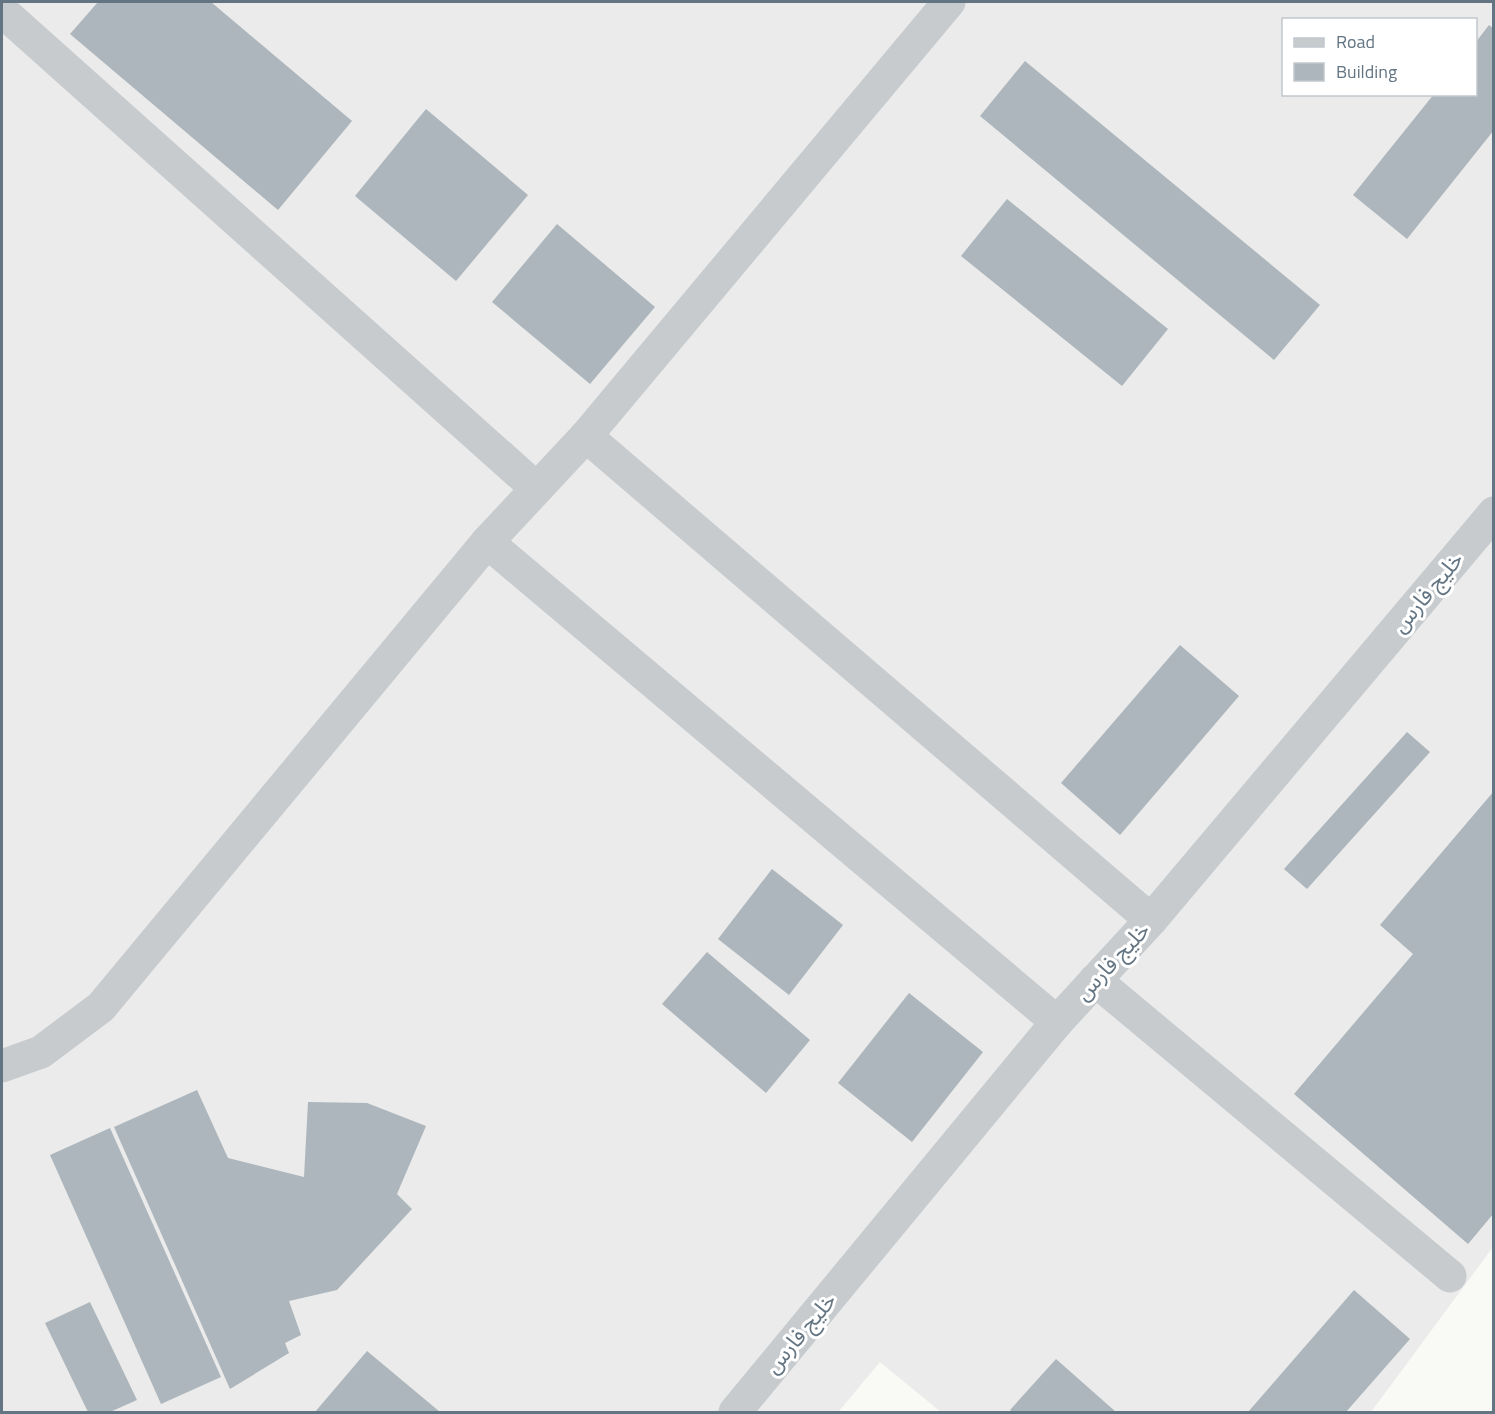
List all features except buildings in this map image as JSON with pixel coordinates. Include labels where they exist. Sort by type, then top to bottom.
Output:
[{"type":"lane","points":[[2,1066],[41,1052],[101,1007],[487,542],[586,436],[950,2]]},
{"type":"lane","points":[[2,11],[536,488]]},
{"type":"lane","points":[[586,436],[1151,920]]},
{"type":"lane","name":"خلیج فارس","points":[[735,1413],[1057,1022],[1151,920],[1494,513]]},
{"type":"lane","points":[[487,542],[1057,1022]]},
{"type":"lane","points":[[1095,980],[1450,1276]]},
{"type":"shaded area","points":[[2,2],[1493,2],[1493,1247],[1371,1412],[941,1412],[880,1362],[838,1412],[2,1412]]}]
